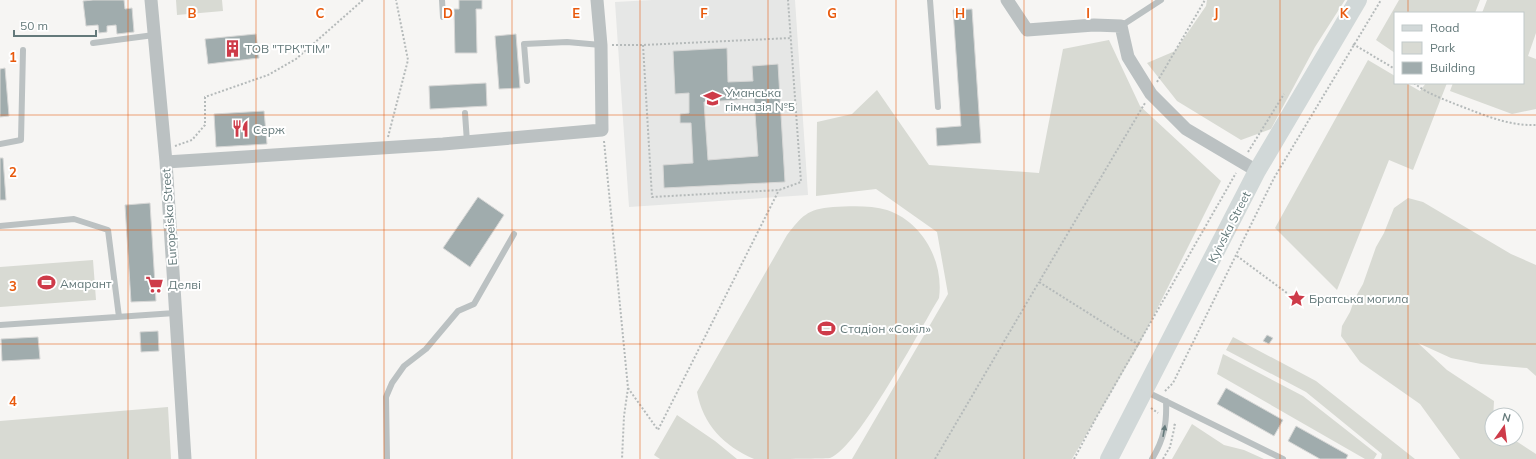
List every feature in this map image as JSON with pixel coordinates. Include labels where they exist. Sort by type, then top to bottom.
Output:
[{"type":"main road","name":"Kyivska Street","points":[[1109,459],[1152,394],[1250,166],[1358,0]]},
{"type":"street","name":"Europeiska Street","points":[[151,0],[165,156],[185,459]]},
{"type":"street","points":[[165,156],[386,148],[602,130],[601,45],[597,0]]},
{"type":"street","points":[[1007,0],[1027,30],[1121,26],[1128,57],[1150,94],[1186,130],[1250,166]]},
{"type":"lane","points":[[442,0],[443,17]]},
{"type":"lane","points":[[930,0],[938,108]]},
{"type":"lane","points":[[1121,26],[1161,0]]},
{"type":"lane","points":[[93,43],[154,35]]},
{"type":"lane","points":[[527,81],[524,44],[567,42],[601,45]]},
{"type":"lane","points":[[0,144],[21,140],[22,50]]},
{"type":"lane","points":[[465,113],[467,142]]},
{"type":"lane","points":[[0,226],[74,218],[108,230],[119,317]]},
{"type":"lane","points":[[387,459],[386,397],[392,383],[404,366],[426,349],[458,311],[474,304],[514,234]]},
{"type":"lane","points":[[0,326],[175,313]]},
{"type":"lane","points":[[1152,394],[1283,459]]},
{"type":"lane","points":[[1152,459],[1162,442],[1166,418],[1166,401]]},
{"type":"path","points":[[165,156],[192,140],[206,125],[205,97],[268,75],[296,59],[364,0]]},
{"type":"path","points":[[386,148],[408,60],[396,0]]},
{"type":"path","points":[[644,45],[652,197],[779,190],[801,182],[788,0]]},
{"type":"path","points":[[935,459],[1205,0]]},
{"type":"path","points":[[1163,459],[1170,447],[1175,425],[1150,408],[1152,394],[1172,384],[1237,256],[1274,178],[1353,44],[1381,0]]},
{"type":"path","points":[[601,45],[644,45],[791,38]]},
{"type":"path","points":[[1353,44],[1394,68]]},
{"type":"path","points":[[1416,84],[1434,95],[1498,121],[1523,125],[1536,125]]},
{"type":"path","points":[[1074,459],[1139,345],[1250,166],[1288,88]]},
{"type":"path","points":[[602,130],[628,388],[624,416],[622,459]]},
{"type":"path","points":[[628,388],[658,430],[779,190]]},
{"type":"path","points":[[1237,256],[1286,293]]},
{"type":"path","points":[[1039,282],[1139,345]]},
{"type":"shaded area","name":"Уманська гімназія №5","points":[[652,0],[795,0],[808,195],[629,207],[615,2]]},
{"type":"green space","points":[[176,0],[222,0],[223,11],[177,15]]},
{"type":"green space","points":[[1207,0],[1345,0],[1315,47],[1271,129],[1241,140],[1177,101],[1147,63],[1175,51],[1206,6]]},
{"type":"green space","points":[[1399,0],[1480,0],[1475,12],[1394,12],[1394,52],[1376,40]]},
{"type":"green space","points":[[1487,0],[1536,0],[1536,33],[1528,56],[1536,59],[1536,109],[1512,114],[1450,91],[1453,84],[1524,84],[1524,12],[1482,12]]},
{"type":"green space","points":[[1109,40],[1140,106],[1221,181],[1139,345],[1072,459],[852,459],[948,294],[937,232],[876,189],[816,196],[817,122],[852,114],[877,90],[929,165],[1039,173],[1063,49]]},
{"type":"green space","points":[[1368,60],[1394,75],[1394,84],[1408,84],[1420,91],[1425,84],[1447,84],[1413,170],[1389,160],[1337,290],[1275,228]]},
{"type":"green space","points":[[1408,198],[1423,202],[1511,254],[1536,265],[1536,376],[1527,368],[1481,364],[1451,358],[1418,343],[1447,370],[1494,401],[1494,407],[1484,407],[1484,447],[1524,446],[1536,454],[1536,459],[1460,459],[1420,404],[1360,362],[1341,336],[1342,326],[1363,284],[1376,247],[1384,233],[1394,208]]},
{"type":"green space","name":"Стадіон «Сокіл»","points":[[860,206],[881,208],[900,216],[911,224],[921,234],[934,258],[940,284],[939,298],[872,411],[857,433],[842,449],[830,458],[754,459],[733,448],[716,433],[704,415],[697,392],[787,235],[801,218],[811,212],[833,207]]},
{"type":"green space","name":"Амарант","points":[[93,260],[96,300],[0,307],[0,267]]},
{"type":"green space","points":[[1233,337],[1316,381],[1415,459],[1381,459],[1382,454],[1306,392],[1226,350]]},
{"type":"green space","points":[[1223,354],[1303,396],[1377,454],[1374,459],[1365,459],[1217,374]]},
{"type":"green space","points":[[168,407],[171,459],[0,459],[0,421]]},
{"type":"green space","points":[[677,415],[715,441],[737,459],[660,459],[654,455]]},
{"type":"green space","points":[[1192,424],[1224,445],[1244,450],[1264,459],[1172,459]]},
{"type":"building","points":[[124,0],[125,9],[132,8],[134,32],[117,34],[116,25],[107,26],[107,32],[99,33],[98,25],[86,26],[83,1]]},
{"type":"building","points":[[459,0],[482,0],[482,9],[476,9],[477,53],[455,53],[454,9],[459,9]]},
{"type":"building","points":[[972,9],[981,143],[937,146],[936,128],[961,126],[953,10]]},
{"type":"building","name":"ТОВ \"ТРК\"ТІМ\"","points":[[256,34],[259,58],[208,64],[205,39]]},
{"type":"building","points":[[516,34],[520,88],[499,89],[495,36]]},
{"type":"building","points":[[727,48],[728,82],[753,81],[752,66],[778,64],[785,182],[664,188],[663,165],[693,163],[691,123],[680,123],[680,114],[689,113],[689,93],[675,94],[673,51]],"holes":[[[754,99],[758,156],[708,160],[704,102]]]},
{"type":"building","points":[[5,68],[9,116],[0,117],[0,69]]},
{"type":"building","points":[[486,83],[487,106],[430,109],[429,86]]},
{"type":"building","name":"Серж","points":[[264,111],[267,144],[216,147],[214,114]]},
{"type":"building","points":[[0,158],[3,158],[6,200],[0,200]]},
{"type":"building","points":[[478,197],[504,215],[470,267],[443,248]]},
{"type":"building","points":[[150,203],[156,301],[131,302],[125,205]]},
{"type":"building","points":[[158,331],[159,351],[141,352],[140,332]]},
{"type":"building","points":[[1267,335],[1273,338],[1269,344],[1263,341]]},
{"type":"building","points":[[38,337],[40,359],[2,361],[1,339]]},
{"type":"building","points":[[1226,388],[1283,420],[1274,436],[1217,404]]},
{"type":"building","points":[[1296,426],[1348,455],[1346,459],[1320,459],[1288,441]]},
{"type":"place","name":"ТОВ \"ТРК\"ТІМ\"","points":[[232,48]]},
{"type":"place","name":"Уманська гімназія №5","points":[[712,99]]},
{"type":"place","name":"Серж","points":[[240,129]]},
{"type":"place","name":"Амарант","points":[[47,283]]},
{"type":"place","name":"Делві","points":[[155,284]]},
{"type":"place","name":"Братська могила","points":[[1296,298]]},
{"type":"place","name":"Стадіон «Сокіл»","points":[[827,328]]}]
